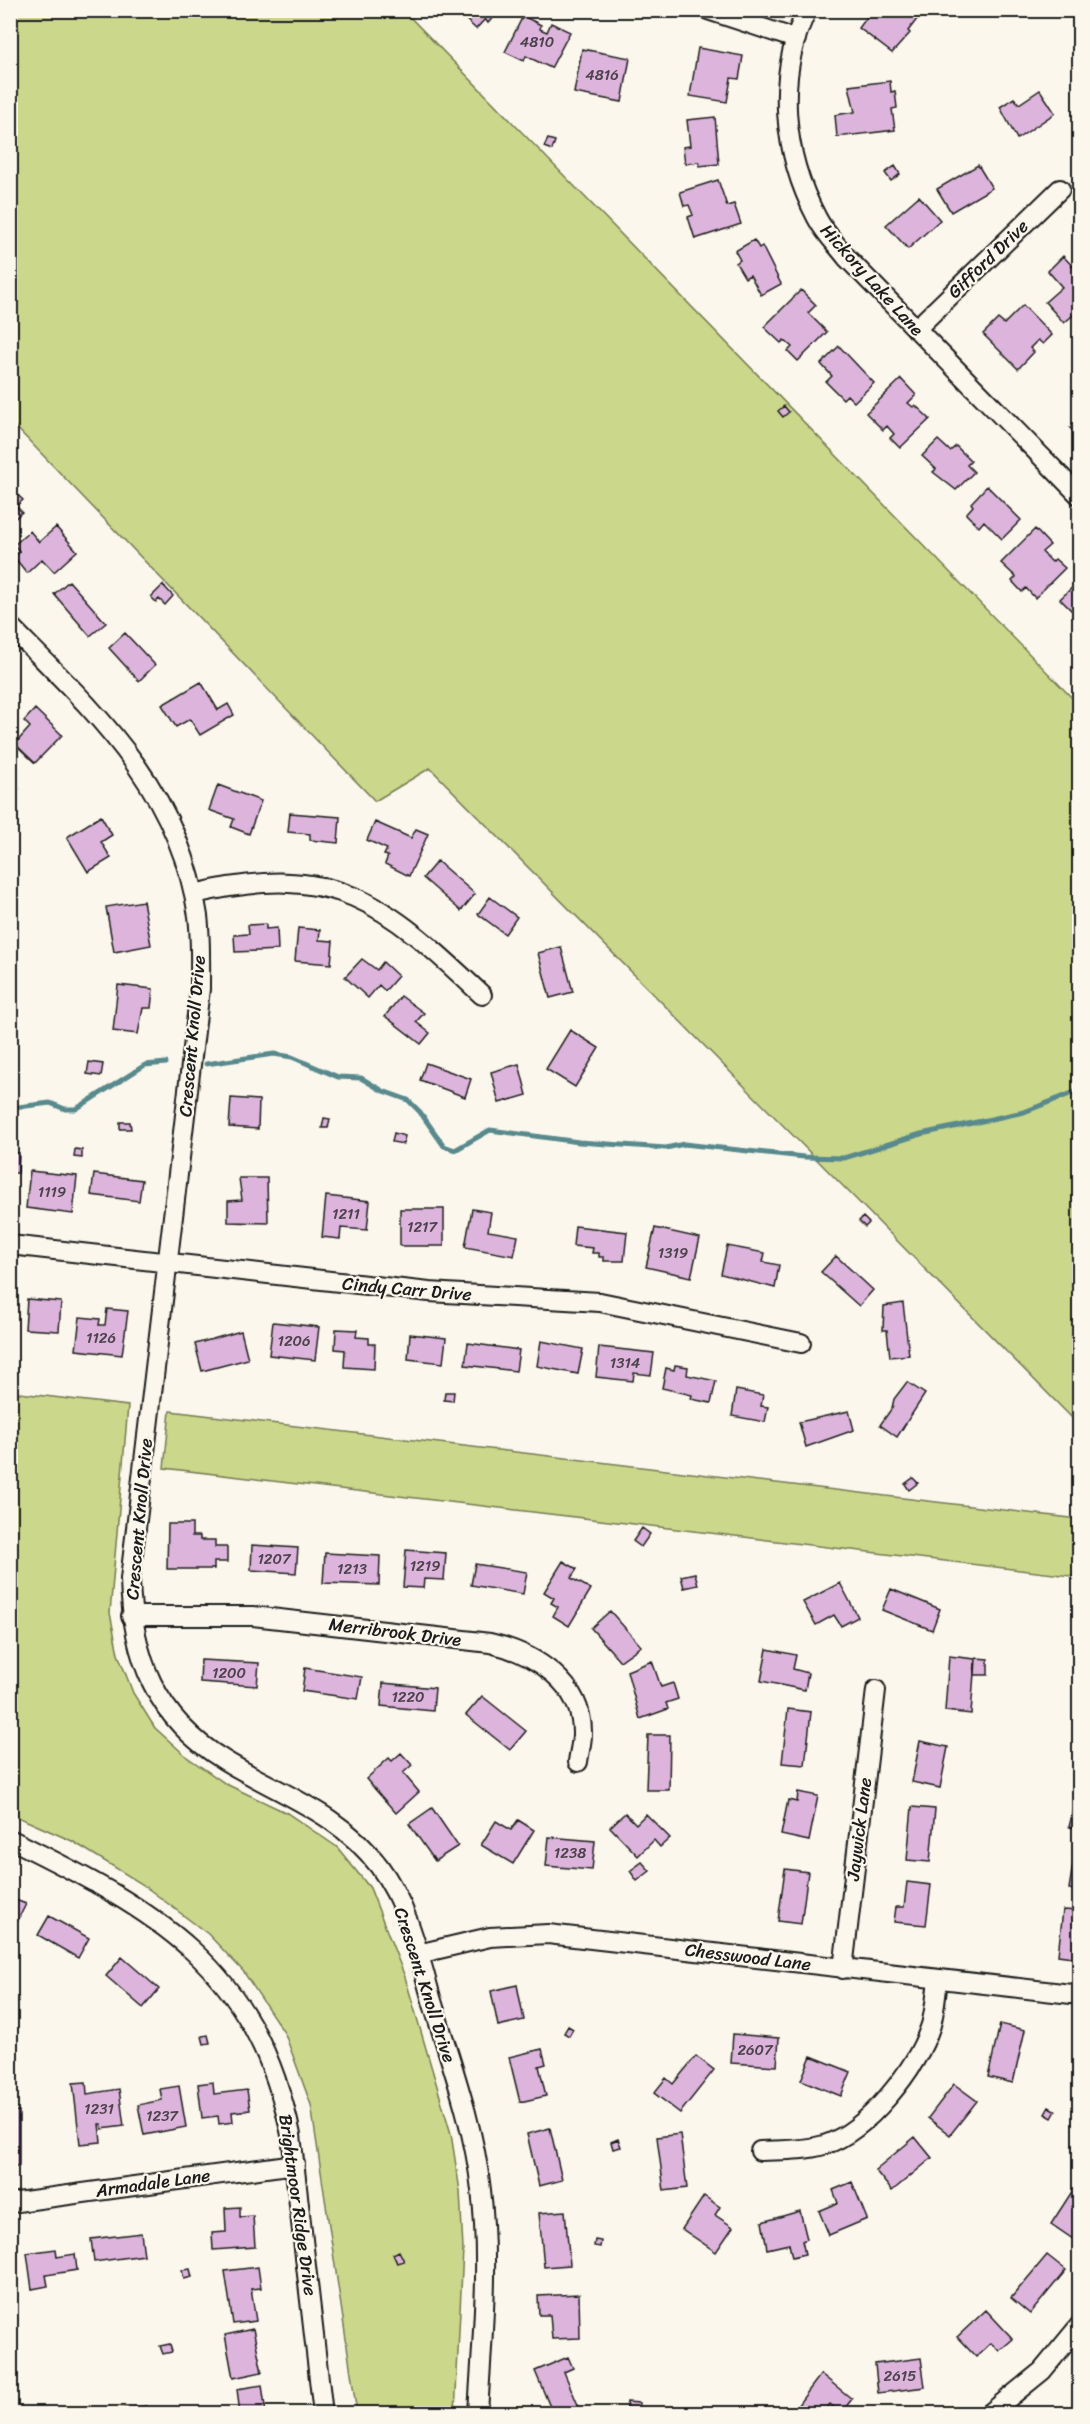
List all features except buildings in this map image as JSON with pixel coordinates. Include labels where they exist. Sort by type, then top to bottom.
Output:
[{"type":"street","points":[[708,10],[796,39]]},
{"type":"street","name":"Hickory Lake Lane","points":[[807,10],[796,39],[787,77],[786,104],[792,151],[799,178],[817,219],[835,242],[916,329],[1080,496]]},
{"type":"street","name":"Gifford Drive","points":[[916,329],[1060,189]]},
{"type":"street","name":"Crescent Knoll Drive","points":[[15,638],[118,740],[144,774],[172,824],[194,894],[200,943],[200,989],[130,1579],[131,1616],[142,1664],[167,1709],[202,1744],[224,1760],[305,1801],[347,1831],[380,1867],[408,1921],[464,2107],[481,2187],[486,2261],[478,2414]]},
{"type":"street","points":[[194,894],[238,883],[263,881],[290,881],[333,889],[383,910],[413,931],[482,995]]},
{"type":"street","name":"Cindy Carr Drive","points":[[10,1245],[429,1292],[600,1302],[801,1343]]},
{"type":"street","name":"Merribrook Drive","points":[[131,1616],[253,1616],[490,1643],[514,1648],[550,1669],[574,1700],[580,1716],[582,1734],[578,1762]]},
{"type":"street","name":"Jaywick Lane","points":[[843,1969],[876,1690]]},
{"type":"street","name":"Brightmoor Ridge Drive","points":[[10,1839],[52,1859],[160,1923],[210,1966],[250,2019],[270,2060],[284,2103],[295,2164],[323,2414]]},
{"type":"street","name":"Chesswood Lane","points":[[418,1954],[490,1937],[524,1933],[1080,1995]]},
{"type":"street","points":[[760,2151],[802,2149],[824,2144],[842,2136],[868,2118],[916,2057],[930,2027],[938,1980]]},
{"type":"street","name":"Armadale Lane","points":[[10,2202],[295,2164]]},
{"type":"street","points":[[989,2414],[1042,2371],[1080,2325]]},
{"type":"green space","points":[[11,11],[404,11],[1079,705],[1079,1425],[430,768],[375,801],[11,422]]},
{"type":"green space","points":[[11,1392],[128,1406],[110,1613],[118,1654],[133,1693],[155,1728],[187,1757],[226,1784],[287,1813],[337,1847],[370,1888],[405,1977],[451,2134],[460,2191],[463,2249],[455,2413],[357,2413],[311,2105],[285,2034],[243,1971],[208,1934],[142,1884],[72,1841],[11,1814]]},
{"type":"green space","points":[[170,1411],[1079,1519],[1079,1577],[164,1468]]},
{"type":"waterway","points":[[206,1064],[274,1054],[292,1057],[338,1077],[361,1078],[383,1091],[408,1100],[420,1112],[444,1146],[455,1150],[490,1130],[579,1142],[666,1148],[684,1144],[804,1157],[844,1158],[921,1134],[1024,1112],[1080,1090]]},
{"type":"waterway","points":[[10,1108],[50,1103],[65,1109],[76,1109],[145,1065],[166,1063]]}]
